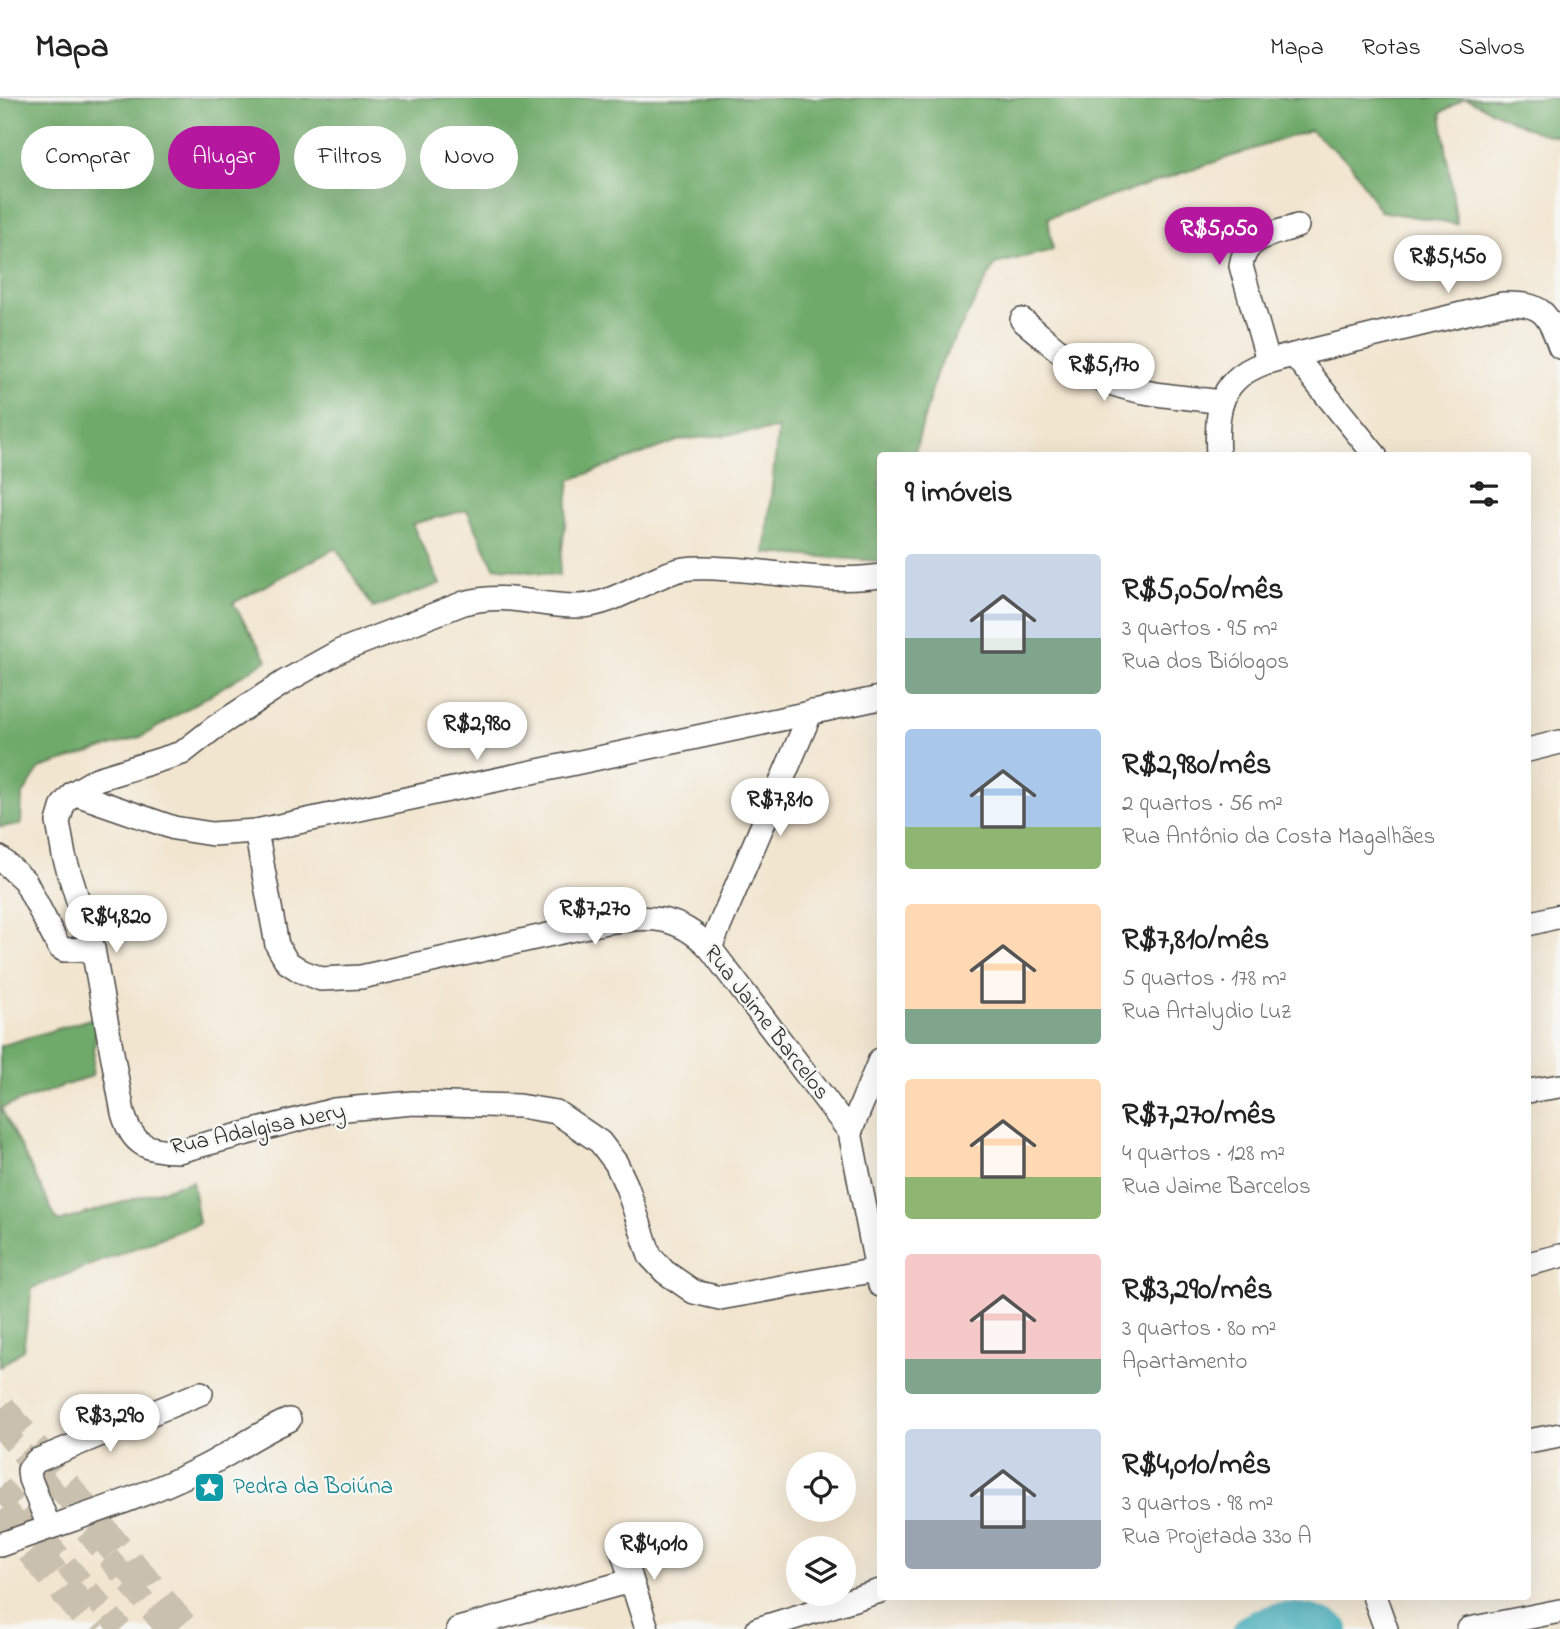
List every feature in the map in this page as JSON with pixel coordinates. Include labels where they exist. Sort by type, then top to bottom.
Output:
[{"type":"street","points":[[1268,361],[1241,266],[1242,254],[1252,242],[1297,226]]},
{"type":"street","points":[[1218,452],[1217,421],[1222,402],[1233,381],[1268,361],[1503,303],[1523,303],[1538,308],[1550,320],[1560,347]]},
{"type":"street","points":[[1023,320],[1070,359],[1097,376],[1133,390],[1222,402]]},
{"type":"street","points":[[1294,355],[1373,452]]},
{"type":"street","points":[[73,793],[117,771],[182,753],[214,728],[286,681],[340,651],[474,600],[505,597],[579,606],[599,603],[684,569],[711,568],[856,580],[877,576]]},
{"type":"street","points":[[73,793],[174,828],[212,834],[256,831],[877,699]]},
{"type":"street","points":[[710,948],[811,712]]},
{"type":"street","points":[[1531,749],[1560,742]]},
{"type":"street","name":"Rua Adalgisa Nery","points":[[73,793],[63,805],[58,822],[64,856],[93,949],[123,1113],[129,1133],[143,1145],[160,1151],[179,1151],[334,1110],[413,1103],[519,1106],[556,1112],[600,1142],[616,1163],[627,1187],[650,1256],[665,1272],[694,1293],[720,1298],[877,1278]]},
{"type":"street","name":"Rua Jaime Barcelos","points":[[256,831],[277,945],[287,962],[321,979],[361,976],[606,922],[647,916],[677,922],[696,934],[710,948],[850,1132],[877,1273]]},
{"type":"street","points":[[0,858],[25,881],[59,947],[64,950],[93,949]]},
{"type":"street","points":[[1531,923],[1560,916]]},
{"type":"street","points":[[850,1132],[877,1067]]},
{"type":"street","points":[[1531,1091],[1560,1086]]},
{"type":"street","points":[[1531,1263],[1560,1256]]},
{"type":"street","points":[[49,1527],[30,1479],[29,1469],[36,1461],[201,1393]]},
{"type":"street","points":[[0,1545],[181,1478],[289,1420]]},
{"type":"street","points":[[1531,1440],[1560,1435]]},
{"type":"street","points":[[621,1547],[647,1629]]},
{"type":"street","points":[[458,1629],[630,1581]]},
{"type":"street","points":[[758,1629],[877,1592]]},
{"type":"street","points":[[1376,1600],[1387,1629]]},
{"type":"street","points":[[1469,1629],[1560,1611]]},
{"type":"green space","points":[[0,98],[1465,98],[1441,113],[1457,224],[1380,211],[1350,163],[1310,130],[1048,218],[1053,250],[995,264],[937,371],[915,452],[877,452],[877,561],[765,553],[778,429],[680,440],[570,480],[559,576],[494,567],[467,510],[412,524],[440,584],[373,608],[336,548],[233,603],[267,660],[143,736],[40,768],[22,796],[21,824],[0,827]]},
{"type":"green space","points":[[1465,98],[1560,98],[1560,138],[1534,131]]},
{"type":"green space","points":[[97,1017],[92,1076],[1,1108],[58,1222],[192,1181],[199,1223],[32,1288],[23,1350],[0,1367],[0,1046]]},
{"type":"waterway","points":[[1247,1629],[1269,1619],[1291,1616],[1313,1619],[1335,1629]]},
{"type":"tunnel","points":[[0,1409],[183,1629]]},
{"type":"tunnel","points":[[0,1426],[167,1629]]},
{"type":"tunnel","points":[[0,1487],[121,1629]]},
{"type":"tunnel","points":[[0,1511],[98,1629]]},
{"type":"place","name":"Pedra da Boiúna","points":[[210,1487]]}]
